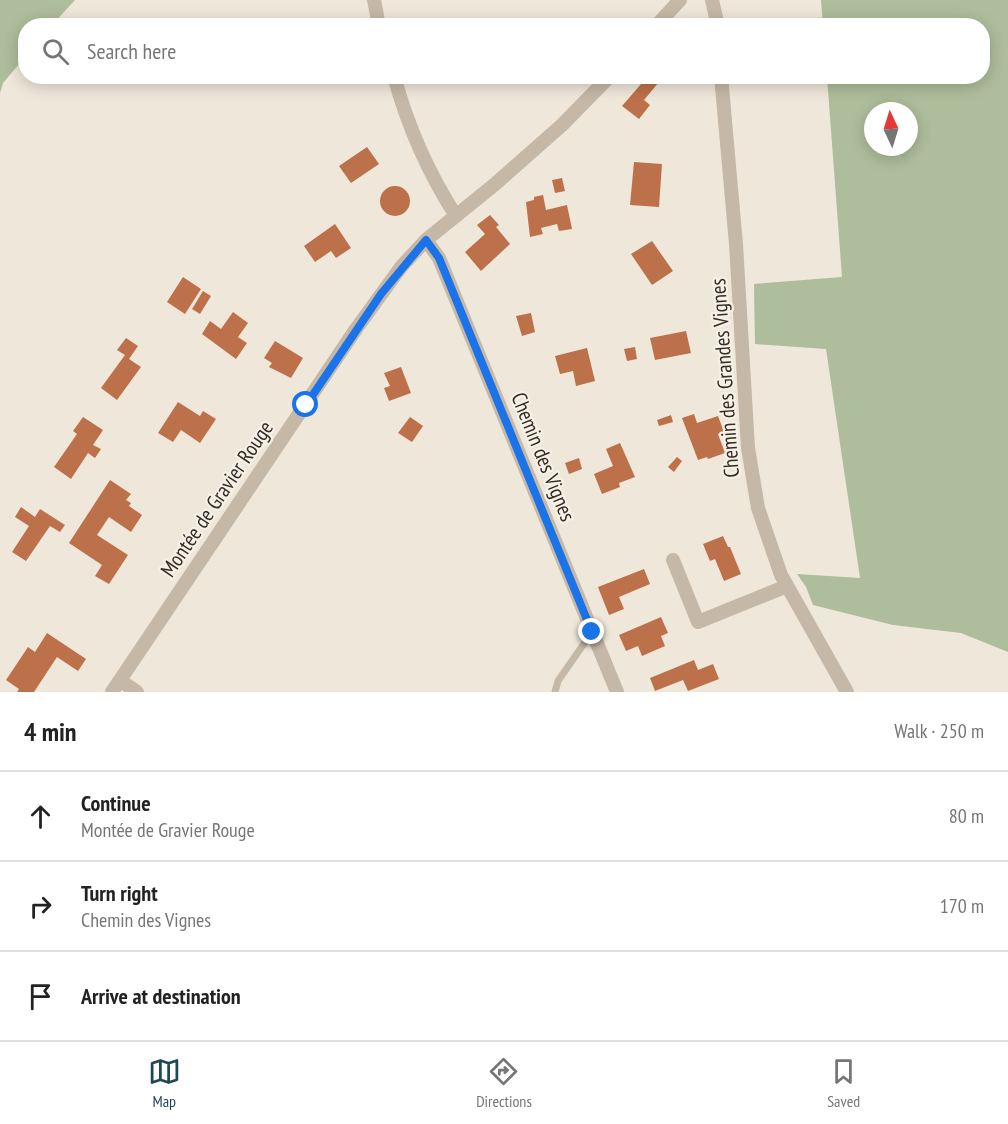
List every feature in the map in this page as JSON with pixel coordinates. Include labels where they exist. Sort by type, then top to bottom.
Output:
[{"type":"street","points":[[374,0],[377,18]]},
{"type":"street","points":[[663,18],[680,0]]},
{"type":"street","points":[[712,0],[715,18]]},
{"type":"street","points":[[396,84],[421,148],[456,216]]},
{"type":"street","name":"Montée de Gravier Rouge","points":[[117,686],[356,329],[401,267],[426,240],[562,125],[602,84]]},
{"type":"street","name":"Chemin des Grandes Vignes","points":[[723,84],[736,244],[748,448],[758,508],[781,575],[847,692]]},
{"type":"street","name":"Chemin des Vignes","points":[[426,240],[443,267],[617,692]]},
{"type":"street","points":[[673,560],[698,622],[787,586]]},
{"type":"street","points":[[117,686],[137,692]]},
{"type":"lane","points":[[555,692],[558,681],[592,632]]},
{"type":"green space","points":[[0,0],[75,0],[58,18],[18,18],[18,65],[3,83],[0,93]]},
{"type":"green space","points":[[821,0],[1008,0],[1008,652],[961,633],[893,625],[813,605],[806,587],[797,574],[860,578],[826,349],[755,344],[754,284],[842,277],[828,84],[990,84],[990,18],[822,18]]},
{"type":"building","points":[[641,84],[657,84],[644,100],[650,105],[639,119],[622,106]]},
{"type":"building","points":[[367,147],[379,164],[351,183],[339,166]]},
{"type":"building","points":[[634,162],[662,164],[659,207],[630,205]]},
{"type":"building","points":[[562,178],[565,191],[555,193],[552,180]]},
{"type":"building","points":[[395,186],[406,190],[410,201],[406,212],[395,216],[384,212],[380,201],[384,190]]},
{"type":"building","points":[[543,195],[546,210],[567,205],[572,229],[559,231],[557,224],[541,228],[543,234],[530,237],[526,202]]},
{"type":"building","points":[[490,215],[499,225],[496,227],[510,244],[481,271],[465,252],[485,234],[477,225]]},
{"type":"building","points":[[335,224],[351,248],[336,258],[331,251],[315,262],[304,246]]},
{"type":"building","points":[[652,241],[673,271],[652,285],[631,254]]},
{"type":"building","points":[[183,277],[201,289],[185,314],[167,302]]},
{"type":"building","points":[[203,291],[211,296],[200,314],[192,309]]},
{"type":"building","points":[[233,312],[248,323],[238,337],[247,343],[236,359],[202,334],[210,321],[221,329]]},
{"type":"building","points":[[531,313],[535,332],[522,336],[516,316]]},
{"type":"building","points":[[686,331],[691,353],[655,360],[650,338]]},
{"type":"building","points":[[126,338],[138,346],[129,359],[141,367],[117,400],[101,388],[125,355],[117,350]]},
{"type":"building","points":[[275,341],[303,358],[291,378],[269,367],[272,363],[264,358]]},
{"type":"building","points":[[635,347],[637,359],[627,361],[624,349]]},
{"type":"building","points":[[587,348],[595,381],[576,386],[573,371],[560,374],[555,356]]},
{"type":"building","points":[[401,367],[411,393],[389,401],[384,388],[390,386],[384,373]]},
{"type":"building","points":[[178,402],[200,416],[203,411],[216,419],[200,443],[181,430],[173,442],[158,433]]},
{"type":"building","points":[[694,414],[697,423],[718,416],[724,432],[718,434],[725,453],[698,460],[682,418]]},
{"type":"building","points":[[671,415],[673,422],[659,426],[657,420]]},
{"type":"building","points":[[83,417],[103,430],[93,445],[101,449],[95,458],[88,453],[71,479],[54,467],[77,434],[73,431]]},
{"type":"building","points":[[410,417],[423,426],[412,442],[398,433]]},
{"type":"building","points":[[620,443],[635,477],[619,483],[620,487],[602,494],[594,474],[613,466],[606,449]]},
{"type":"building","points":[[677,457],[682,461],[674,472],[668,467]]},
{"type":"building","points":[[579,458],[582,469],[569,474],[565,463]]},
{"type":"building","points":[[110,480],[131,494],[126,500],[131,503],[129,506],[142,515],[131,532],[109,517],[97,535],[128,555],[109,584],[95,576],[102,565],[69,543]]},
{"type":"building","points":[[21,507],[35,517],[40,509],[65,525],[60,532],[50,526],[26,561],[12,552],[29,526],[15,517]]},
{"type":"building","points":[[723,536],[741,574],[724,581],[715,559],[710,561],[703,544]]},
{"type":"building","points":[[644,569],[650,584],[619,597],[624,609],[609,615],[598,587]]},
{"type":"building","points":[[661,617],[668,633],[661,636],[665,646],[642,656],[638,646],[626,651],[619,635]]},
{"type":"building","points":[[47,633],[86,659],[78,671],[57,657],[34,692],[17,692],[19,689],[6,680],[28,647],[35,652]]},
{"type":"building","points":[[694,660],[698,670],[713,664],[719,679],[688,691],[683,680],[655,691],[650,678]]},
{"type":"route","points":[[306,405],[381,294],[401,267],[426,240],[439,258],[592,632]]}]
